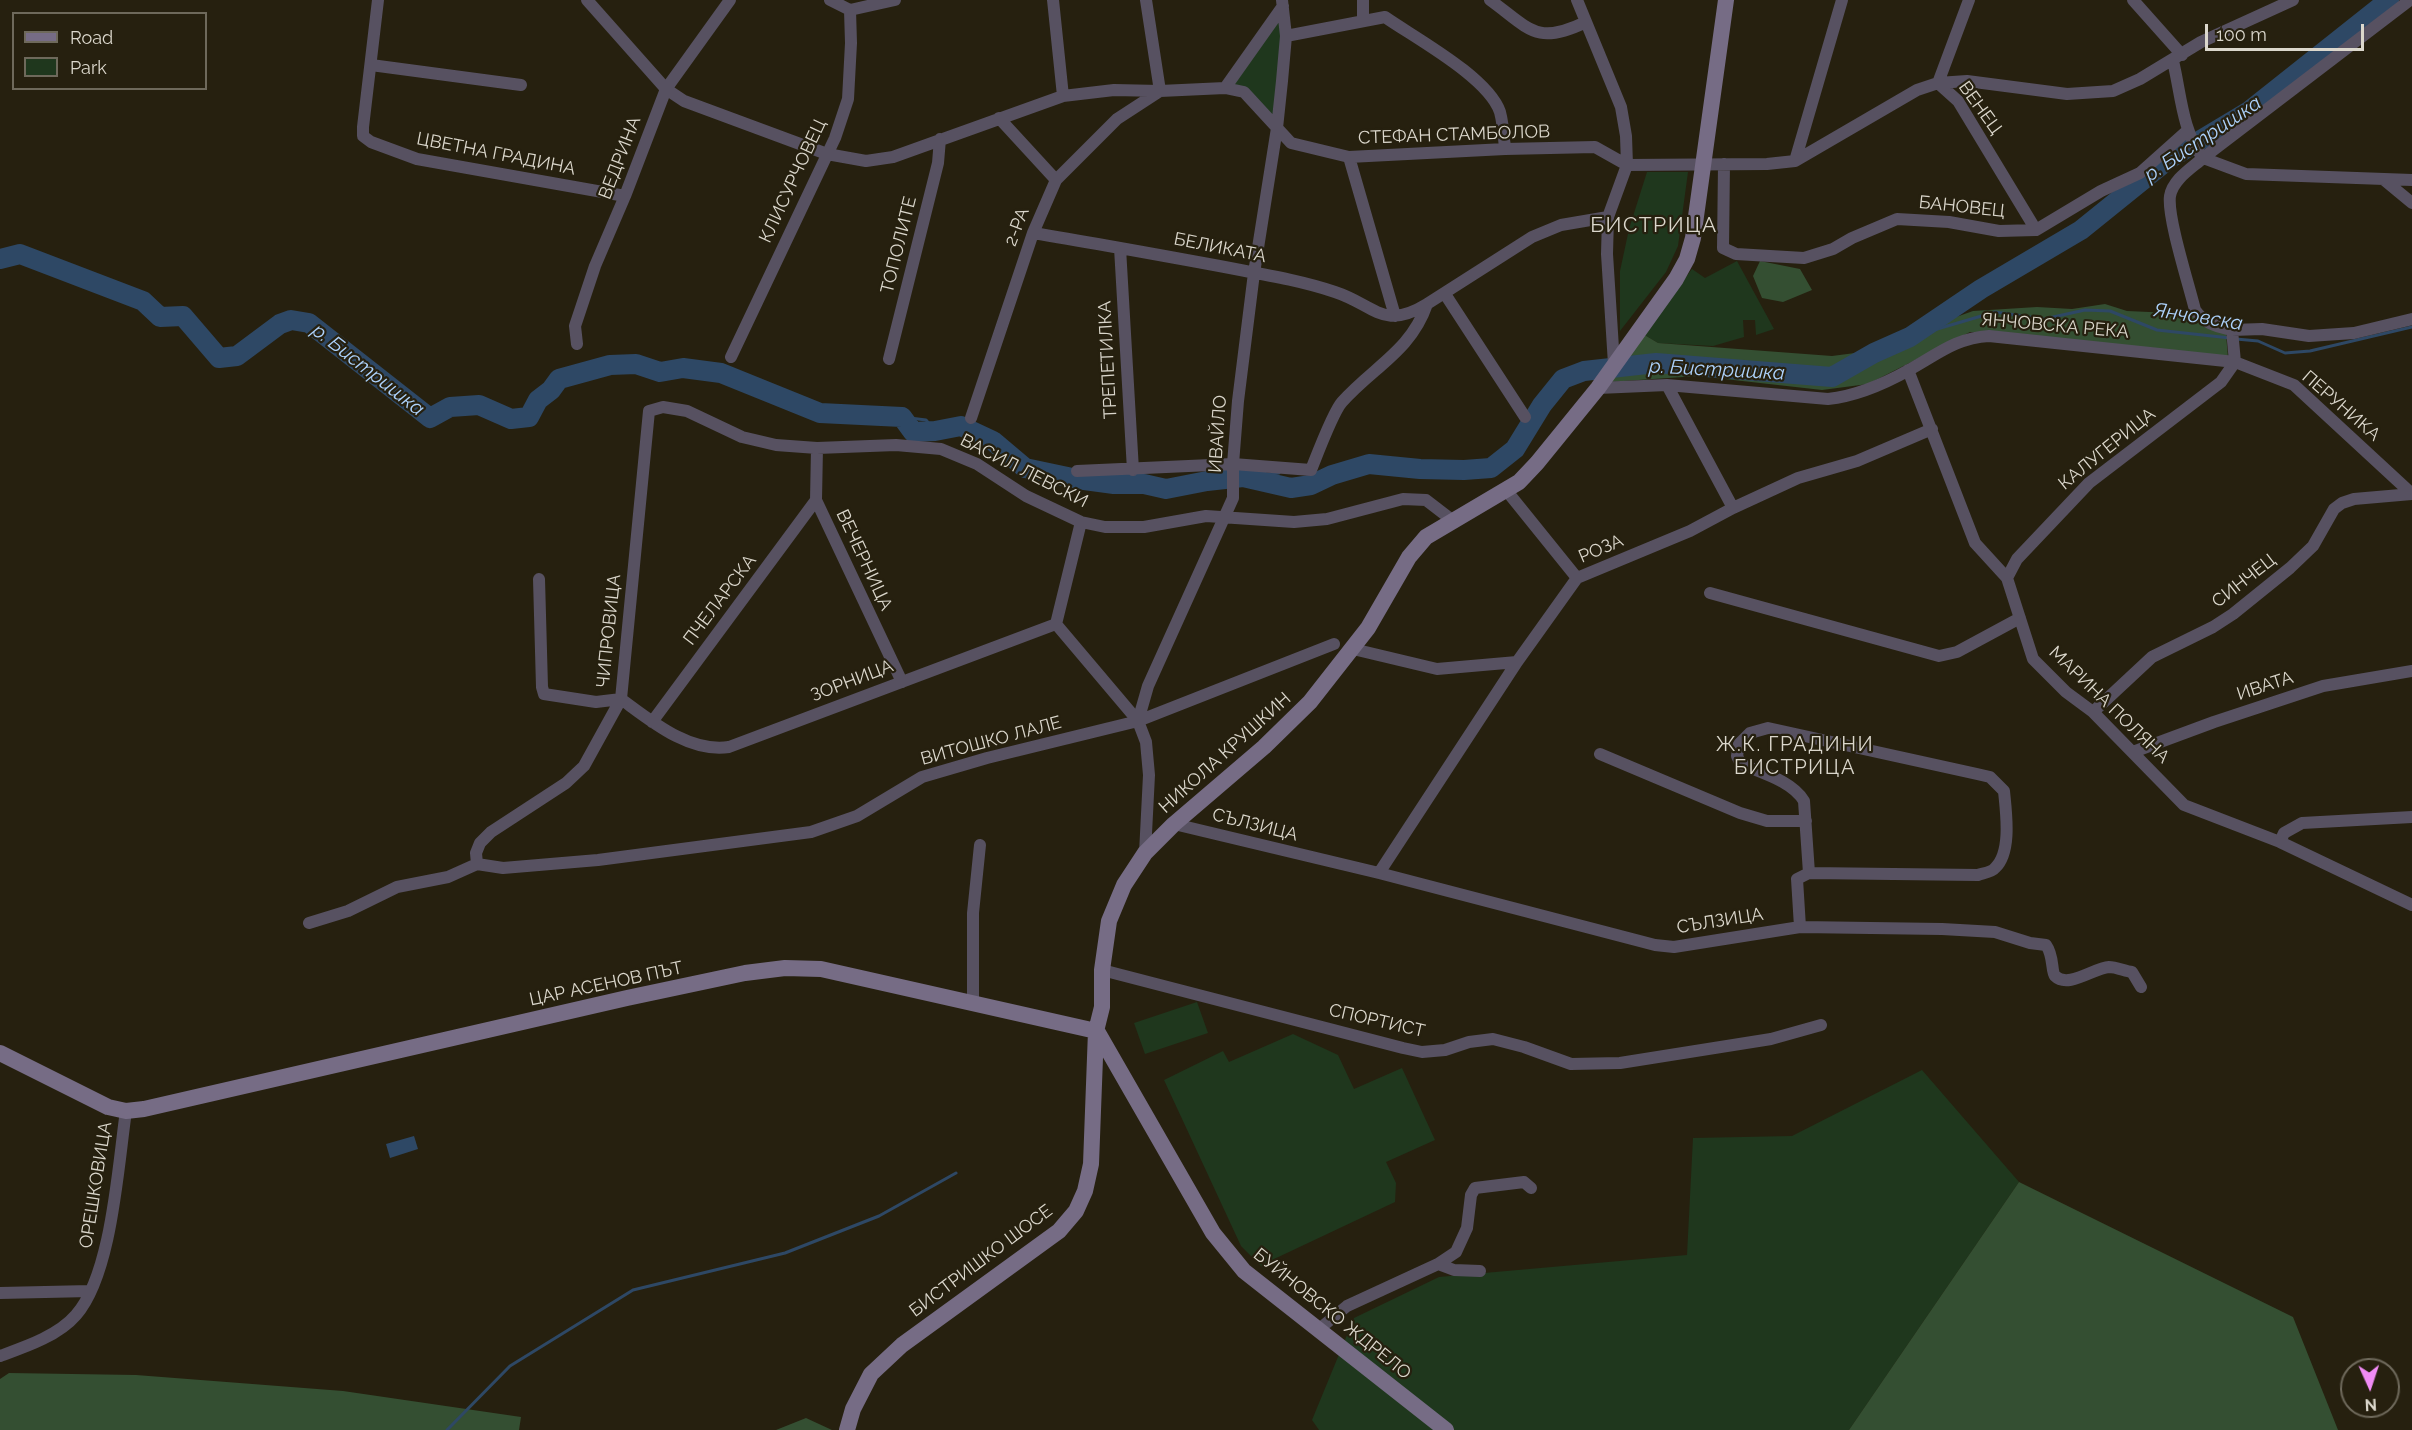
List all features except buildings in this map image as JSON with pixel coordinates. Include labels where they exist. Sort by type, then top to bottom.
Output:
[{"type":"street","points":[[378,0],[371,65],[521,85]]},
{"type":"street","name":"СТЕФАН СТАМБОЛОВ","points":[[587,0],[666,88],[684,101],[827,154],[866,161],[893,157],[1063,96],[1114,90],[1160,91],[1225,88],[1244,92],[1292,143],[1349,157],[1595,147],[1627,165]]},
{"type":"street","name":"ВЕДРИНА","points":[[577,344],[575,326],[595,266],[625,196],[666,88],[729,0]]},
{"type":"street","points":[[830,0],[850,10],[895,0]]},
{"type":"street","points":[[1053,0],[1063,96]]},
{"type":"street","points":[[1146,0],[1160,91]]},
{"type":"street","points":[[1363,0],[1363,21]]},
{"type":"street","points":[[1490,0],[1531,30],[1547,35],[1563,33],[1586,22]]},
{"type":"street","points":[[1577,0],[1620,107],[1626,136],[1627,165],[1608,217],[1606,254],[1614,364]]},
{"type":"street","points":[[1704,164],[1726,0]]},
{"type":"street","points":[[1795,161],[1842,0]]},
{"type":"street","name":"ВЕНЕЦ","points":[[1969,0],[1938,83],[1958,101],[2036,230]]},
{"type":"street","points":[[2133,0],[2177,58],[2188,132],[2193,145],[2203,158],[2246,174],[2412,180]]},
{"type":"street","points":[[1627,165],[1795,161],[1917,90],[1938,83],[1967,81],[2067,94],[2113,91],[2140,80],[2216,34],[2293,0]]},
{"type":"street","points":[[2410,0],[2203,158],[2179,178],[2170,194],[2171,213],[2195,309],[2202,320],[2213,326],[2233,333],[2262,329],[2309,336],[2354,333],[2412,318]]},
{"type":"street","points":[[1225,88],[1282,3]]},
{"type":"street","name":"ИВАЙЛО","points":[[1138,721],[1148,686],[1233,498],[1233,464],[1254,273],[1277,128],[1286,36],[1282,3]]},
{"type":"street","name":"КЛИСУРЧОВЕЦ","points":[[731,357],[835,138],[848,99],[850,10]]},
{"type":"street","points":[[1286,36],[1385,17],[1477,80],[1492,97],[1500,112],[1505,149]]},
{"type":"street","name":"ЦВЕТНА ГРАДИНА","points":[[371,65],[363,136],[371,142],[417,159],[625,196]]},
{"type":"street","name":"2-РА","points":[[971,418],[1033,233],[1056,180],[1117,119],[1160,91]]},
{"type":"street","points":[[999,118],[1056,180]]},
{"type":"street","name":"БАНОВЕЦ","points":[[1724,164],[1723,248],[1736,254],[1804,258],[1833,249],[1852,238],[1898,219],[1949,222],[1999,231],[2036,230],[2101,191],[2140,173],[2188,132]]},
{"type":"street","name":"ТОПОЛИТЕ","points":[[889,359],[938,162],[940,139]]},
{"type":"street","points":[[1349,157],[1395,316],[1409,315],[1532,237],[1561,225],[1608,217]]},
{"type":"street","name":"НИКОЛА КРУШКИН","points":[[1096,1031],[1102,1007],[1102,970],[1109,921],[1124,885],[1145,853],[1174,824],[1264,747],[1310,702],[1368,628],[1409,557],[1426,537],[1519,482],[1537,463],[1600,385],[1676,279],[1687,259],[1693,238],[1704,164]]},
{"type":"street","points":[[2383,179],[2412,203]]},
{"type":"street","name":"БЕЛИКАТА","points":[[1033,233],[1254,273],[1336,292],[1379,313],[1395,316]]},
{"type":"street","name":"ТРЕПЕТИЛКА","points":[[1120,248],[1133,470]]},
{"type":"street","points":[[1445,294],[1525,417]]},
{"type":"street","name":"ВАСИЛ ЛЕВСКИ","points":[[1077,471],[1233,464],[1311,470],[1341,403],[1397,353],[1421,322],[1428,304]]},
{"type":"street","points":[[2233,333],[2235,359]]},
{"type":"street","name":"ЯНЧОВСКА РЕКА","points":[[1600,385],[1667,385],[1828,399],[1846,397],[1869,390],[1961,341],[1971,337],[1989,336],[2235,359]]},
{"type":"street","name":"ПЕРУНИКА","points":[[2235,359],[2294,385],[2412,494]]},
{"type":"street","name":"КАЛУГЕРИЦА","points":[[2007,578],[2017,559],[2089,483],[2221,382],[2235,359]]},
{"type":"street","name":"МАРИНА ПОЛЯНА","points":[[1908,370],[1975,543],[2007,578],[2034,659],[2066,692],[2093,712],[2184,805],[2280,842],[2412,905]]},
{"type":"street","points":[[1667,385],[1733,508]]},
{"type":"street","name":"ВАСИЛ ЛЕВСКИ","points":[[649,411],[663,406],[687,411],[742,437],[776,445],[817,448],[896,446],[941,449],[977,464],[1026,496],[1081,522],[1105,527],[1144,527],[1206,516],[1294,522],[1327,519],[1403,499],[1426,500],[1452,520]]},
{"type":"street","name":"ЧИПРОВИЦА","points":[[477,864],[476,853],[480,843],[491,832],[566,783],[584,766],[621,699],[649,411]]},
{"type":"street","name":"РОЗА","points":[[1379,873],[1518,662],[1577,578],[1690,531],[1798,478],[1857,461],[1932,429]]},
{"type":"street","name":"ВЕЧЕРНИЦА","points":[[817,448],[816,500],[902,682]]},
{"type":"street","points":[[1506,490],[1577,578]]},
{"type":"street","name":"СИНЧЕЦ","points":[[2093,712],[2152,657],[2213,627],[2233,614],[2290,568],[2313,546],[2334,509],[2342,503],[2354,499],[2412,494]]},
{"type":"street","name":"ПЧЕЛАРСКА","points":[[652,722],[816,500]]},
{"type":"street","points":[[1081,522],[1056,624],[1138,721],[1146,742],[1149,776],[1145,853]]},
{"type":"street","points":[[539,579],[544,694],[596,702],[621,699]]},
{"type":"street","points":[[1710,593],[1939,656],[1957,652],[2020,618]]},
{"type":"street","name":"ЗОРНИЦА","points":[[621,699],[652,722],[701,747],[715,749],[729,747],[1056,624]]},
{"type":"street","name":"ВИТОШКО ЛАЛЕ","points":[[477,864],[503,868],[586,861],[811,831],[857,816],[922,777],[987,758],[1138,721],[1334,644]]},
{"type":"street","points":[[1353,649],[1437,669],[1518,662]]},
{"type":"street","name":"ИВАТА","points":[[2133,752],[2323,686],[2412,672]]},
{"type":"street","points":[[1800,927],[1797,879],[1809,873],[1978,875],[1994,870],[2004,856],[2007,818],[2004,791],[1990,777],[1768,728],[1750,733],[1738,744],[1737,756],[1741,764],[1798,792],[1804,801],[1809,873]]},
{"type":"street","points":[[1600,754],[1740,813],[1767,821],[1806,820]]},
{"type":"street","points":[[2280,842],[2284,833],[2302,823],[2412,817]]},
{"type":"street","name":"СЪЛЗИЦА","points":[[1174,824],[1379,873],[1665,946],[1674,947],[1800,927],[1995,932],[2030,943],[2046,945],[2051,953],[2053,974],[2057,977],[2068,980],[2108,967],[2132,972],[2141,987]]},
{"type":"street","points":[[973,1002],[973,913],[980,845]]},
{"type":"street","points":[[309,923],[348,911],[397,887],[448,877],[477,864]]},
{"type":"street","name":"ЦАР АСЕНОВ ПЪТ","points":[[126,1111],[144,1109],[627,998],[785,968],[821,969],[1096,1031]]},
{"type":"street","name":"СПОРТИСТ","points":[[1102,970],[1422,1052],[1445,1050],[1469,1042],[1493,1039],[1524,1047],[1570,1064],[1620,1063],[1771,1039],[1821,1025]]},
{"type":"street","name":"БУЙНОВСКО ЖДРЕЛО","points":[[1096,1031],[1213,1233],[1244,1271],[1446,1430]]},
{"type":"street","name":"БИСТРИШКО ШОСЕ","points":[[847,1430],[853,1409],[871,1374],[902,1345],[1059,1231],[1076,1212],[1085,1191],[1091,1164],[1096,1031]]},
{"type":"street","points":[[0,1053],[108,1107],[126,1111]]},
{"type":"street","name":"ОРЕШКОВИЦА","points":[[0,1356],[28,1346],[55,1331],[76,1315],[90,1291],[106,1250],[126,1111]]},
{"type":"street","points":[[1318,1330],[1347,1306],[1438,1263],[1456,1252],[1467,1228],[1471,1195],[1475,1188],[1524,1182],[1531,1188]]},
{"type":"street","points":[[1438,1263],[1454,1270],[1480,1270]]},
{"type":"street","points":[[0,1293],[90,1291]]},
{"type":"green space","points":[[1283,6],[1277,128],[1244,92],[1225,88]]},
{"type":"green space","points":[[1647,172],[1688,172],[1678,246],[1666,272],[1620,331],[1620,271],[1629,229]]},
{"type":"green space","points":[[1737,261],[1774,329],[1756,335],[1755,320],[1743,320],[1744,337],[1713,346],[1658,343],[1643,334],[1692,269],[1705,278]]},
{"type":"green space","points":[[1760,261],[1800,269],[1812,290],[1783,302],[1762,298],[1753,276]]},
{"type":"green space","points":[[2105,304],[2127,311],[2194,314],[2200,325],[2226,334],[2228,358],[2021,335],[1970,332],[1868,384],[1822,390],[1698,376],[1609,382],[1643,334],[1658,343],[1832,356],[1855,353],[1973,311],[2037,307],[2072,309]]},
{"type":"green space","points":[[1197,1002],[1208,1033],[1145,1054],[1134,1023]]},
{"type":"green space","points":[[1293,1034],[1338,1055],[1354,1089],[1402,1068],[1435,1140],[1386,1162],[1396,1183],[1395,1202],[1272,1260],[1264,1269],[1241,1246],[1164,1080],[1223,1051],[1229,1062]]},
{"type":"green space","points":[[1922,1070],[2019,1182],[1849,1430],[1319,1430],[1312,1420],[1354,1318],[1439,1277],[1687,1255],[1693,1138],[1792,1136]]},
{"type":"green space","points":[[2019,1182],[2293,1317],[2338,1430],[1849,1430]]},
{"type":"green space","points":[[9,1373],[136,1375],[343,1391],[521,1417],[519,1430],[0,1430],[0,1379]]},
{"type":"green space","points":[[806,1418],[832,1430],[776,1430]]},
{"type":"water","points":[[414,1136],[418,1149],[390,1158],[386,1144]]},
{"type":"waterway","name":"р. Бистришка","points":[[0,259],[20,254],[143,301],[160,317],[183,316],[219,358],[237,356],[280,324],[291,320],[309,323],[430,418],[450,407],[479,405],[511,419],[529,417],[538,400],[551,390],[559,379],[610,365],[636,364],[660,372],[683,368],[721,373],[820,413],[902,417],[913,432],[961,426],[993,441],[1025,468],[1114,484],[1144,484],[1166,489],[1243,477],[1291,488],[1311,485],[1332,475],[1369,464],[1420,469],[1491,468],[1515,449],[1542,405],[1563,379],[1584,371],[1656,363],[1832,377],[1874,353],[1910,337],[1981,289],[2081,230],[2169,159],[2249,111],[2389,0]]},
{"type":"waterway","name":"Янчовска","points":[[1910,337],[1995,312],[2044,319],[2085,310],[2110,311],[2157,330],[2230,338]]},
{"type":"waterway","name":"Янчовска","points":[[2236,339],[2258,341],[2285,353],[2310,351],[2412,327]]},
{"type":"waterway","points":[[902,417],[926,420],[935,431]]},
{"type":"waterway","points":[[1243,477],[1279,473]]},
{"type":"waterway","points":[[1313,475],[1332,475]]},
{"type":"waterway","points":[[447,1430],[510,1366],[633,1290],[785,1253],[879,1216],[956,1173]]},
{"type":"district","name":"БИСТРИЦА","points":[[1654,226]]},
{"type":"district","name":"Ж.К. ГРАДИНИ БИСТРИЦА","points":[[1795,756]]}]
